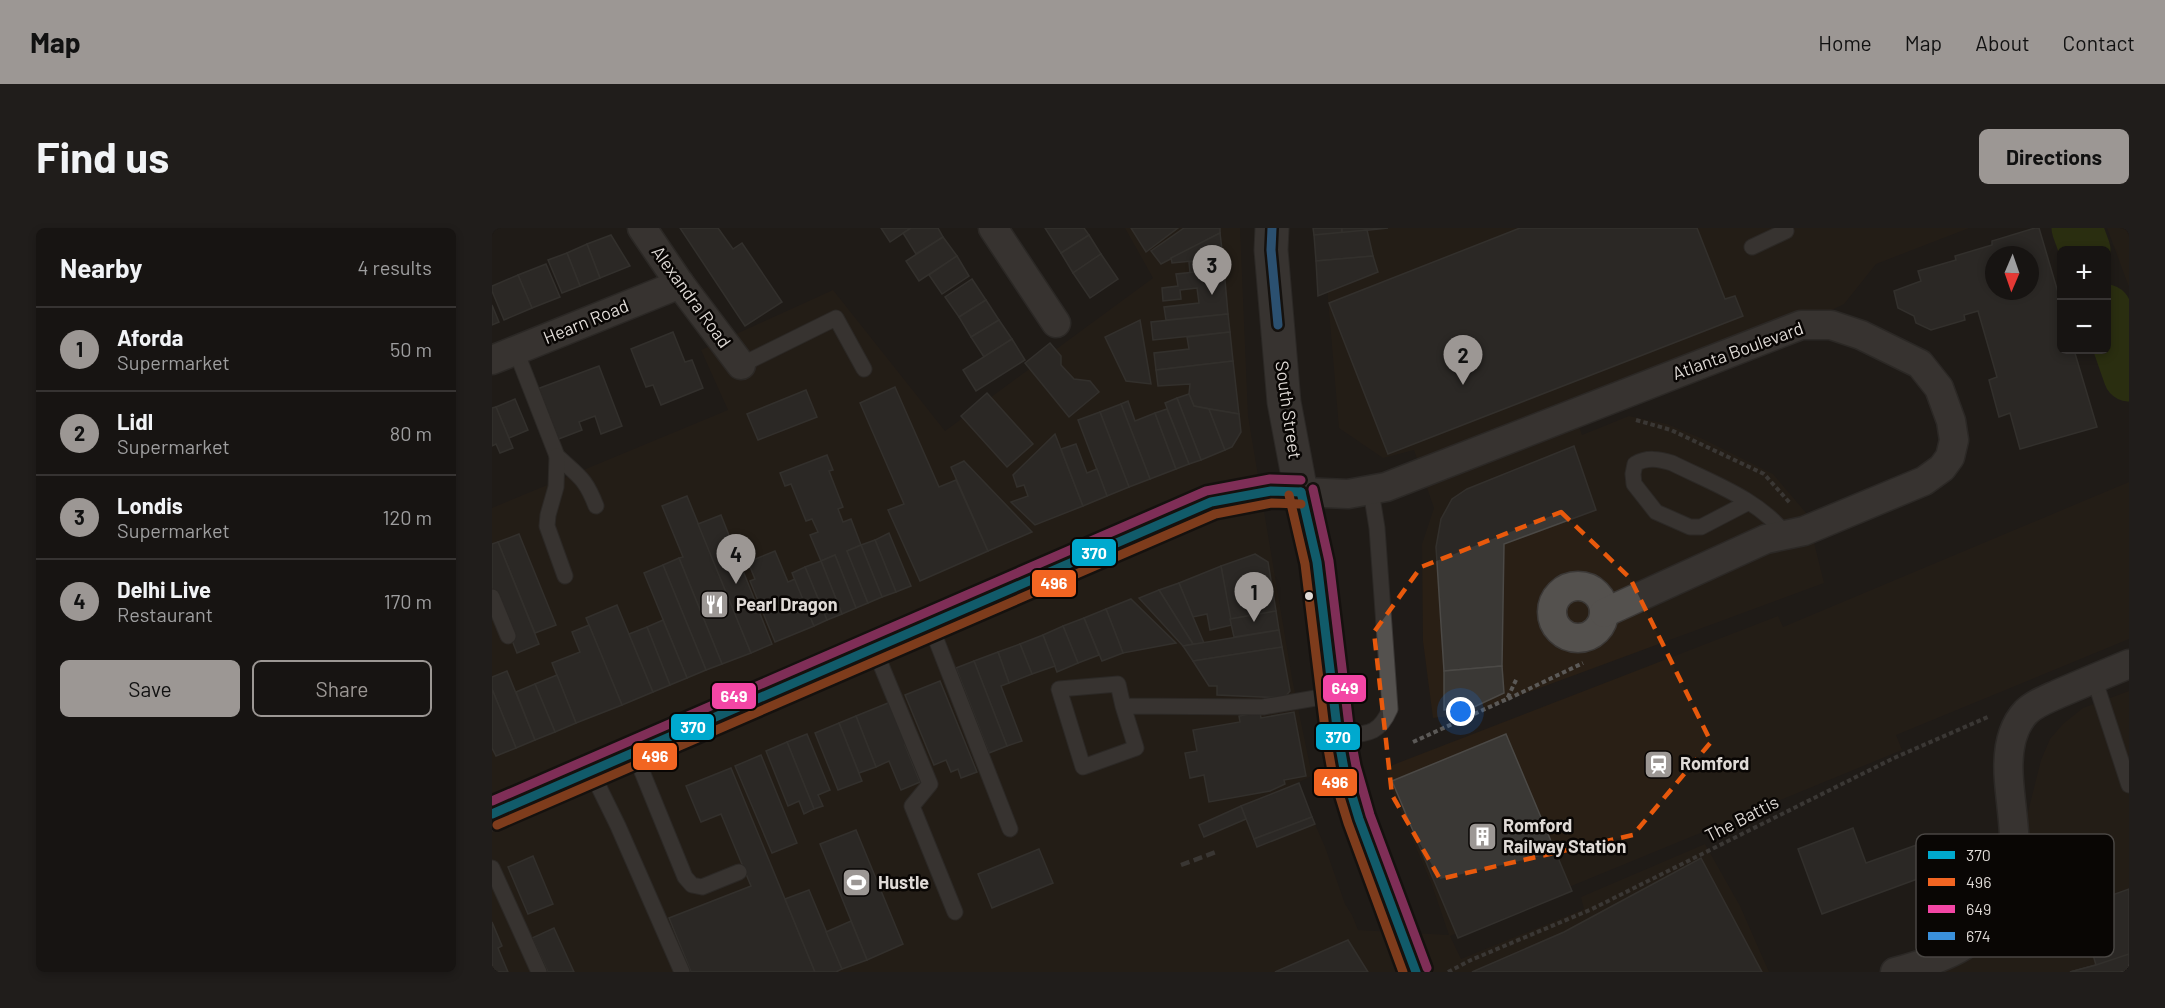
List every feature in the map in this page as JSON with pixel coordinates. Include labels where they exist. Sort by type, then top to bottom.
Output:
[{"type":"street","name":"Alexandra Road","points":[[642,228],[680,284],[741,365]]},
{"type":"street","points":[[993,228],[1056,323]]},
{"type":"street","name":"South Street","points":[[1272,228],[1271,250],[1284,402],[1317,562],[1344,769],[1411,968]]},
{"type":"street","name":"Hearn Road","points":[[504,356],[680,284]]},
{"type":"street","name":"Atlanta Boulevard","points":[[1301,492],[1348,494],[1386,487],[1801,325],[1831,325],[1849,330],[1920,364],[1939,388],[1951,421],[1954,440],[1950,458],[1942,468],[1924,480],[1804,531],[1790,523],[1766,539],[1604,613]]},
{"type":"street","points":[[492,813],[1211,502],[1271,491],[1301,492]]},
{"type":"street","points":[[2012,834],[2008,771],[2010,746],[2018,722],[2036,704],[2129,664]]},
{"type":"street","points":[[1895,972],[1935,957]]},
{"type":"lane","points":[[1752,247],[1786,231]]},
{"type":"lane","points":[[741,365],[836,318],[864,369]]},
{"type":"lane","points":[[504,356],[557,456],[589,486],[596,506]]},
{"type":"lane","points":[[557,456],[556,487],[547,526],[565,576]]},
{"type":"lane","points":[[1749,502],[1701,527],[1690,527],[1656,512],[1634,484],[1635,464],[1642,460],[1658,459],[1672,463],[1758,506],[1778,524],[1790,523]]},
{"type":"lane","points":[[1338,736],[1367,733],[1377,729],[1384,723],[1390,709],[1377,528],[1371,491]]},
{"type":"lane","points":[[492,597],[508,636]]},
{"type":"lane","points":[[930,624],[1010,829]]},
{"type":"lane","points":[[874,648],[930,783],[912,806],[955,912]]},
{"type":"lane","points":[[2094,678],[2129,785]]},
{"type":"lane","points":[[1118,684],[1123,706],[1136,748],[1083,767],[1059,688],[1118,684]]},
{"type":"lane","points":[[1123,706],[1263,707],[1333,695]]},
{"type":"lane","points":[[634,752],[686,877],[692,885],[702,887],[739,872]]},
{"type":"lane","points":[[591,771],[618,826],[682,972]]},
{"type":"lane","points":[[492,868],[539,972]]},
{"type":"path","points":[[1635,420],[1671,430],[1764,474],[1776,486],[1790,523]]},
{"type":"path","points":[[1413,742],[1583,663]]},
{"type":"path","points":[[1507,699],[1517,678]]},
{"type":"path","name":"The Battis","points":[[1448,972],[1592,909],[1894,758],[2000,712]]},
{"type":"highlighted area","points":[[1561,512],[1630,578],[1711,742],[1633,835],[1440,879],[1392,795],[1374,632],[1421,567]]},
{"type":"shaded area","points":[[1125,228],[1240,228],[1248,416],[1292,678],[1312,776],[1297,783],[1325,847],[1345,904],[1358,930],[1449,935],[1432,885],[1385,768],[1778,616],[1783,627],[2129,482],[2129,639],[1896,735],[1902,750],[1450,936],[1461,959],[1584,909],[1581,897],[1705,844],[1740,906],[1769,972],[492,972],[492,508],[728,410],[701,350],[833,290],[945,431],[1153,278]]},
{"type":"shaded area","points":[[1322,228],[1969,228],[1876,264],[1844,304],[1801,325],[1573,408],[1582,435],[1629,416],[1667,424],[1773,474],[1807,514],[1824,583],[1469,714],[1433,718],[1423,641],[1422,544],[1434,508],[1414,450],[1383,458],[1339,428]]},
{"type":"shaded area","points":[[2107,228],[2129,228],[2129,287]]},
{"type":"shaded area","points":[[2129,691],[2129,972],[1896,972],[1935,957],[2114,957],[2114,834],[2022,834],[2041,760],[2050,739],[2063,724],[2083,708]]},
{"type":"building","points":[[680,228],[718,228],[733,249],[742,243],[782,302],[745,326]]},
{"type":"building","points":[[881,228],[911,228],[890,242]]},
{"type":"building","points":[[911,228],[938,228],[943,237],[916,254],[903,233]]},
{"type":"building","points":[[1045,228],[1084,228],[1089,235],[1061,253]]},
{"type":"building","points":[[1131,228],[1178,228],[1146,252]]},
{"type":"building","points":[[1184,228],[1220,228],[1220,233],[1161,264],[1151,251]]},
{"type":"building","points":[[1313,228],[1342,228],[1342,233],[1314,235]]},
{"type":"building","points":[[1342,228],[1388,228],[1342,233]]},
{"type":"building","points":[[1520,228],[1697,228],[1725,299],[1735,296],[1743,316],[1388,454],[1329,303]]},
{"type":"building","points":[[2039,228],[2057,289],[2057,354],[2075,354],[2097,427],[2020,449],[2010,413],[1999,417],[1989,380],[1997,377],[1978,311],[1964,315],[1965,320],[1931,330],[1916,323],[1914,316],[1898,308],[1894,291],[1921,281],[1918,271],[1956,260],[1955,256],[1985,247],[1985,300],[2039,300],[2039,246],[1989,246],[1992,245],[1992,241]]},
{"type":"building","points":[[1367,230],[1373,256],[1316,261],[1314,235]]},
{"type":"building","points":[[1220,233],[1223,258],[1172,263],[1171,258]]},
{"type":"building","points":[[611,235],[630,266],[600,278],[587,244]]},
{"type":"building","points":[[1089,235],[1101,254],[1073,273],[1061,253]]},
{"type":"building","points":[[943,237],[957,256],[919,281],[906,261]]},
{"type":"building","points":[[587,244],[600,278],[580,286],[567,253]]},
{"type":"building","points":[[567,253],[580,286],[562,293],[548,260]]},
{"type":"building","points":[[1101,254],[1118,279],[1090,298],[1073,273]]},
{"type":"building","points":[[957,256],[969,276],[942,294],[929,275]]},
{"type":"building","points":[[1373,256],[1378,272],[1318,296],[1316,261]]},
{"type":"building","points":[[1223,258],[1224,269],[1190,273],[1189,262]]},
{"type":"building","points":[[546,264],[560,297],[532,308],[518,275]]},
{"type":"building","points":[[1224,269],[1228,314],[1166,320],[1164,307],[1199,303],[1197,288],[1180,290],[1181,299],[1163,301],[1162,288],[1178,286],[1176,274]]},
{"type":"building","points":[[518,275],[532,308],[504,320],[492,286]]},
{"type":"building","points":[[972,279],[986,300],[959,317],[945,297]]},
{"type":"building","points":[[986,300],[999,320],[971,337],[959,317]]},
{"type":"building","points":[[492,305],[499,322],[492,325]]},
{"type":"building","points":[[1228,314],[1230,332],[1153,340],[1151,322]]},
{"type":"building","points":[[999,320],[1012,339],[984,357],[971,337]]},
{"type":"building","points":[[1140,320],[1151,384],[1126,381],[1105,337]]},
{"type":"building","points":[[673,332],[685,362],[692,360],[703,388],[661,405],[653,385],[646,387],[631,349]]},
{"type":"building","points":[[1230,332],[1233,361],[1156,370],[1154,353],[1189,349],[1187,337]]},
{"type":"building","points":[[1012,339],[1025,360],[976,391],[963,370]]},
{"type":"building","points":[[1050,343],[1061,356],[1061,365],[1074,379],[1090,381],[1099,392],[1069,417],[1025,363]]},
{"type":"building","points":[[1233,361],[1239,414],[1194,406],[1189,394],[1190,384],[1158,386],[1156,370]]},
{"type":"building","points":[[599,366],[622,426],[601,434],[595,416],[579,422],[582,430],[556,440],[537,389]]},
{"type":"building","points":[[895,387],[939,487],[956,480],[988,551],[920,581],[888,510],[904,504],[860,403]]},
{"type":"building","points":[[806,390],[817,417],[758,440],[747,414]]},
{"type":"building","points":[[987,393],[1033,444],[1007,467],[961,416]]},
{"type":"building","points":[[1189,394],[1194,406],[1209,409],[1225,450],[1201,460],[1177,398]]},
{"type":"building","points":[[1177,398],[1201,460],[1189,464],[1165,403]]},
{"type":"building","points":[[515,399],[528,430],[509,438],[496,407]]},
{"type":"building","points":[[1128,401],[1135,421],[1155,413],[1176,469],[1150,479],[1121,404]]},
{"type":"building","points":[[1121,404],[1150,479],[1129,487],[1100,412]]},
{"type":"building","points":[[496,407],[513,448],[500,453],[496,444],[492,446],[492,408]]},
{"type":"building","points":[[1167,409],[1189,464],[1176,469],[1155,413]]},
{"type":"building","points":[[1209,409],[1239,414],[1241,432],[1232,447],[1225,450]]},
{"type":"building","points":[[1100,412],[1129,487],[1107,496],[1078,420]]},
{"type":"building","points":[[1055,434],[1083,506],[1035,525],[1011,502],[1028,496],[1024,485],[1017,487],[1013,475]]},
{"type":"building","points":[[1076,444],[1087,473],[1097,469],[1107,496],[1083,506],[1061,449]]},
{"type":"building","points":[[1574,446],[1596,510],[1504,544],[1502,666],[1444,671],[1436,547],[1441,519],[1452,499],[1467,489]]},
{"type":"building","points":[[827,455],[833,470],[829,471],[843,507],[838,509],[843,522],[851,519],[861,545],[847,551],[868,603],[856,608],[835,555],[821,561],[810,535],[818,532],[812,519],[806,521],[791,484],[785,486],[780,473]]},
{"type":"building","points":[[964,461],[1032,532],[988,551],[951,467]]},
{"type":"building","name":"Pearl Dragon","points":[[687,496],[751,653],[722,664],[679,558],[683,557],[662,506]]},
{"type":"building","points":[[721,515],[772,644],[751,653],[698,524]]},
{"type":"building","points":[[889,533],[911,586],[896,592],[875,540]]},
{"type":"building","points":[[519,534],[556,625],[535,633],[498,542]]},
{"type":"building","points":[[875,540],[896,592],[882,597],[861,545]]},
{"type":"building","points":[[498,542],[539,644],[517,653],[492,589],[492,544]]},
{"type":"building","points":[[861,545],[882,597],[868,603],[847,551]]},
{"type":"building","points":[[775,551],[788,582],[795,579],[814,626],[775,642],[750,581],[755,579],[748,562]]},
{"type":"building","points":[[1255,554],[1268,562],[1276,611],[1230,619],[1221,566]]},
{"type":"building","points":[[835,555],[856,608],[842,614],[821,561]]},
{"type":"building","points":[[679,558],[722,664],[706,670],[663,565]]},
{"type":"building","points":[[821,561],[842,614],[827,620],[805,567]]},
{"type":"building","points":[[663,565],[706,670],[687,678],[644,573]]},
{"type":"building","points":[[1221,566],[1232,625],[1210,630],[1207,614],[1193,617],[1179,583]]},
{"type":"building","points":[[805,567],[827,620],[814,626],[792,573]]},
{"type":"building","points":[[1179,583],[1204,643],[1193,644],[1159,590]]},
{"type":"building","points":[[1159,590],[1193,644],[1183,646],[1139,598]]},
{"type":"building","points":[[1131,599],[1176,643],[1123,653],[1106,609]]},
{"type":"building","points":[[617,605],[653,692],[622,705],[586,618]]},
{"type":"building","points":[[1106,609],[1123,653],[1102,661],[1084,618]]},
{"type":"building","points":[[1276,611],[1279,630],[1234,637],[1230,619]]},
{"type":"building","points":[[1084,618],[1099,655],[1078,663],[1063,626]]},
{"type":"building","points":[[663,620],[687,678],[670,685],[647,627]]},
{"type":"building","points":[[589,625],[622,705],[576,723],[552,663],[580,652],[572,632]]},
{"type":"building","points":[[1063,626],[1078,663],[1057,672],[1043,635]]},
{"type":"building","points":[[647,627],[670,685],[653,692],[629,634]]},
{"type":"building","points":[[1279,630],[1282,647],[1193,661],[1183,646]]},
{"type":"building","points":[[1043,635],[1055,666],[1032,674],[1020,644]]},
{"type":"building","points":[[1020,644],[1032,674],[1009,683],[998,652]]},
{"type":"building","points":[[1282,647],[1290,691],[1284,698],[1217,695],[1217,686],[1209,686],[1193,661]]},
{"type":"building","points":[[998,652],[1009,683],[1001,686],[1022,741],[1007,746],[974,661]]},
{"type":"building","points":[[974,661],[1007,746],[989,753],[956,668]]},
{"type":"building","points":[[1502,666],[1504,693],[1474,707],[1444,710],[1444,671]]},
{"type":"building","points":[[507,671],[535,740],[516,748],[492,689],[492,677]]},
{"type":"building","points":[[557,675],[576,723],[555,732],[535,684]]},
{"type":"building","points":[[940,681],[977,772],[961,778],[958,769],[951,772],[946,760],[934,765],[905,695]]},
{"type":"building","points":[[535,684],[555,732],[535,740],[516,692]]},
{"type":"building","points":[[492,689],[516,748],[496,756],[492,748]]},
{"type":"building","points":[[893,701],[910,743],[905,745],[920,782],[901,790],[889,761],[876,767],[856,716]]},
{"type":"building","points":[[1260,712],[1261,718],[1294,712],[1306,776],[1284,780],[1285,784],[1270,791],[1209,802],[1204,775],[1190,778],[1185,753],[1197,751],[1193,730],[1240,722],[1239,716]]},
{"type":"building","points":[[856,716],[876,767],[859,773],[839,723]]},
{"type":"building","points":[[839,723],[862,781],[838,790],[815,733]]},
{"type":"building","points":[[807,734],[830,790],[818,795],[823,806],[814,809],[787,742]]},
{"type":"building","name":"Romford Railway Station","points":[[1506,734],[1572,891],[1458,938],[1392,781]]},
{"type":"building","points":[[787,742],[814,809],[804,814],[799,801],[788,806],[766,751]]},
{"type":"building","points":[[761,755],[797,843],[772,853],[735,766]]},
{"type":"building","points":[[731,768],[815,972],[691,972],[669,918],[751,886],[721,814],[701,822],[686,786]]},
{"type":"building","points":[[1299,783],[1312,817],[1254,839],[1241,806]]},
{"type":"building","points":[[1241,806],[1246,819],[1204,837],[1199,825]]},
{"type":"building","points":[[1312,817],[1315,824],[1257,847],[1254,839]]},
{"type":"building","points":[[1853,828],[1866,863],[1916,845],[1916,879],[1822,914],[1798,849]]},
{"type":"building","name":"Hustle","points":[[856,830],[903,944],[867,960],[820,844]]},
{"type":"building","points":[[1039,849],[1053,883],[992,908],[978,874]]},
{"type":"building","points":[[533,856],[553,904],[528,914],[508,867]]},
{"type":"building","points":[[1701,858],[1762,972],[1472,972],[1564,932]]},
{"type":"building","points":[[2129,889],[2129,972],[2070,972],[2096,965],[2094,957],[2114,957],[2114,894]]},
{"type":"building","points":[[809,890],[842,969],[836,972],[815,972],[785,899]]},
{"type":"building","points":[[851,921],[867,960],[842,969],[826,932]]},
{"type":"building","points":[[492,922],[502,946],[498,948],[508,972],[492,972]]},
{"type":"building","points":[[554,928],[574,972],[548,972],[532,938]]},
{"type":"building","points":[[1348,940],[1368,972],[1275,972]]},
{"type":"building","points":[[2129,954],[2129,972],[2070,972],[2096,965]]},
{"type":"waterway","points":[[2077,228],[2084,246]]},
{"type":"waterway","points":[[2111,324],[2129,376]]},
{"type":"railway","points":[[1181,865],[1216,852]]},
{"type":"transit line","name":"674","points":[[1272,228],[1271,250],[1278,325]]},
{"type":"transit line","name":"649","points":[[492,801],[1206,491],[1270,479],[1301,480]]},
{"type":"transit line","name":"649","points":[[1313,489],[1329,561],[1356,766],[1370,815],[1427,968]]},
{"type":"transit line","name":"370","points":[[492,814],[1211,502],[1271,491],[1301,492]]},
{"type":"transit line","name":"370","points":[[1301,492],[1317,562],[1344,769],[1359,819],[1416,972]]},
{"type":"transit line","name":"496","points":[[1289,495],[1305,564],[1332,771],[1348,823],[1403,972]]},
{"type":"transit line","name":"496","points":[[497,825],[1215,514],[1272,503],[1301,504]]},
{"type":"place","name":"Londis","points":[[1212,295]]},
{"type":"place","name":"Lidl","points":[[1463,385]]},
{"type":"place","name":"Delhi Live","points":[[736,584]]},
{"type":"place","name":"Pearl Dragon","points":[[715,605]]},
{"type":"place","name":"Aforda","points":[[1254,622]]},
{"type":"place","name":"Romford","points":[[1659,764]]},
{"type":"place","name":"Romford Railway Station","points":[[1482,836]]},
{"type":"place","name":"Hustle","points":[[857,883]]}]
